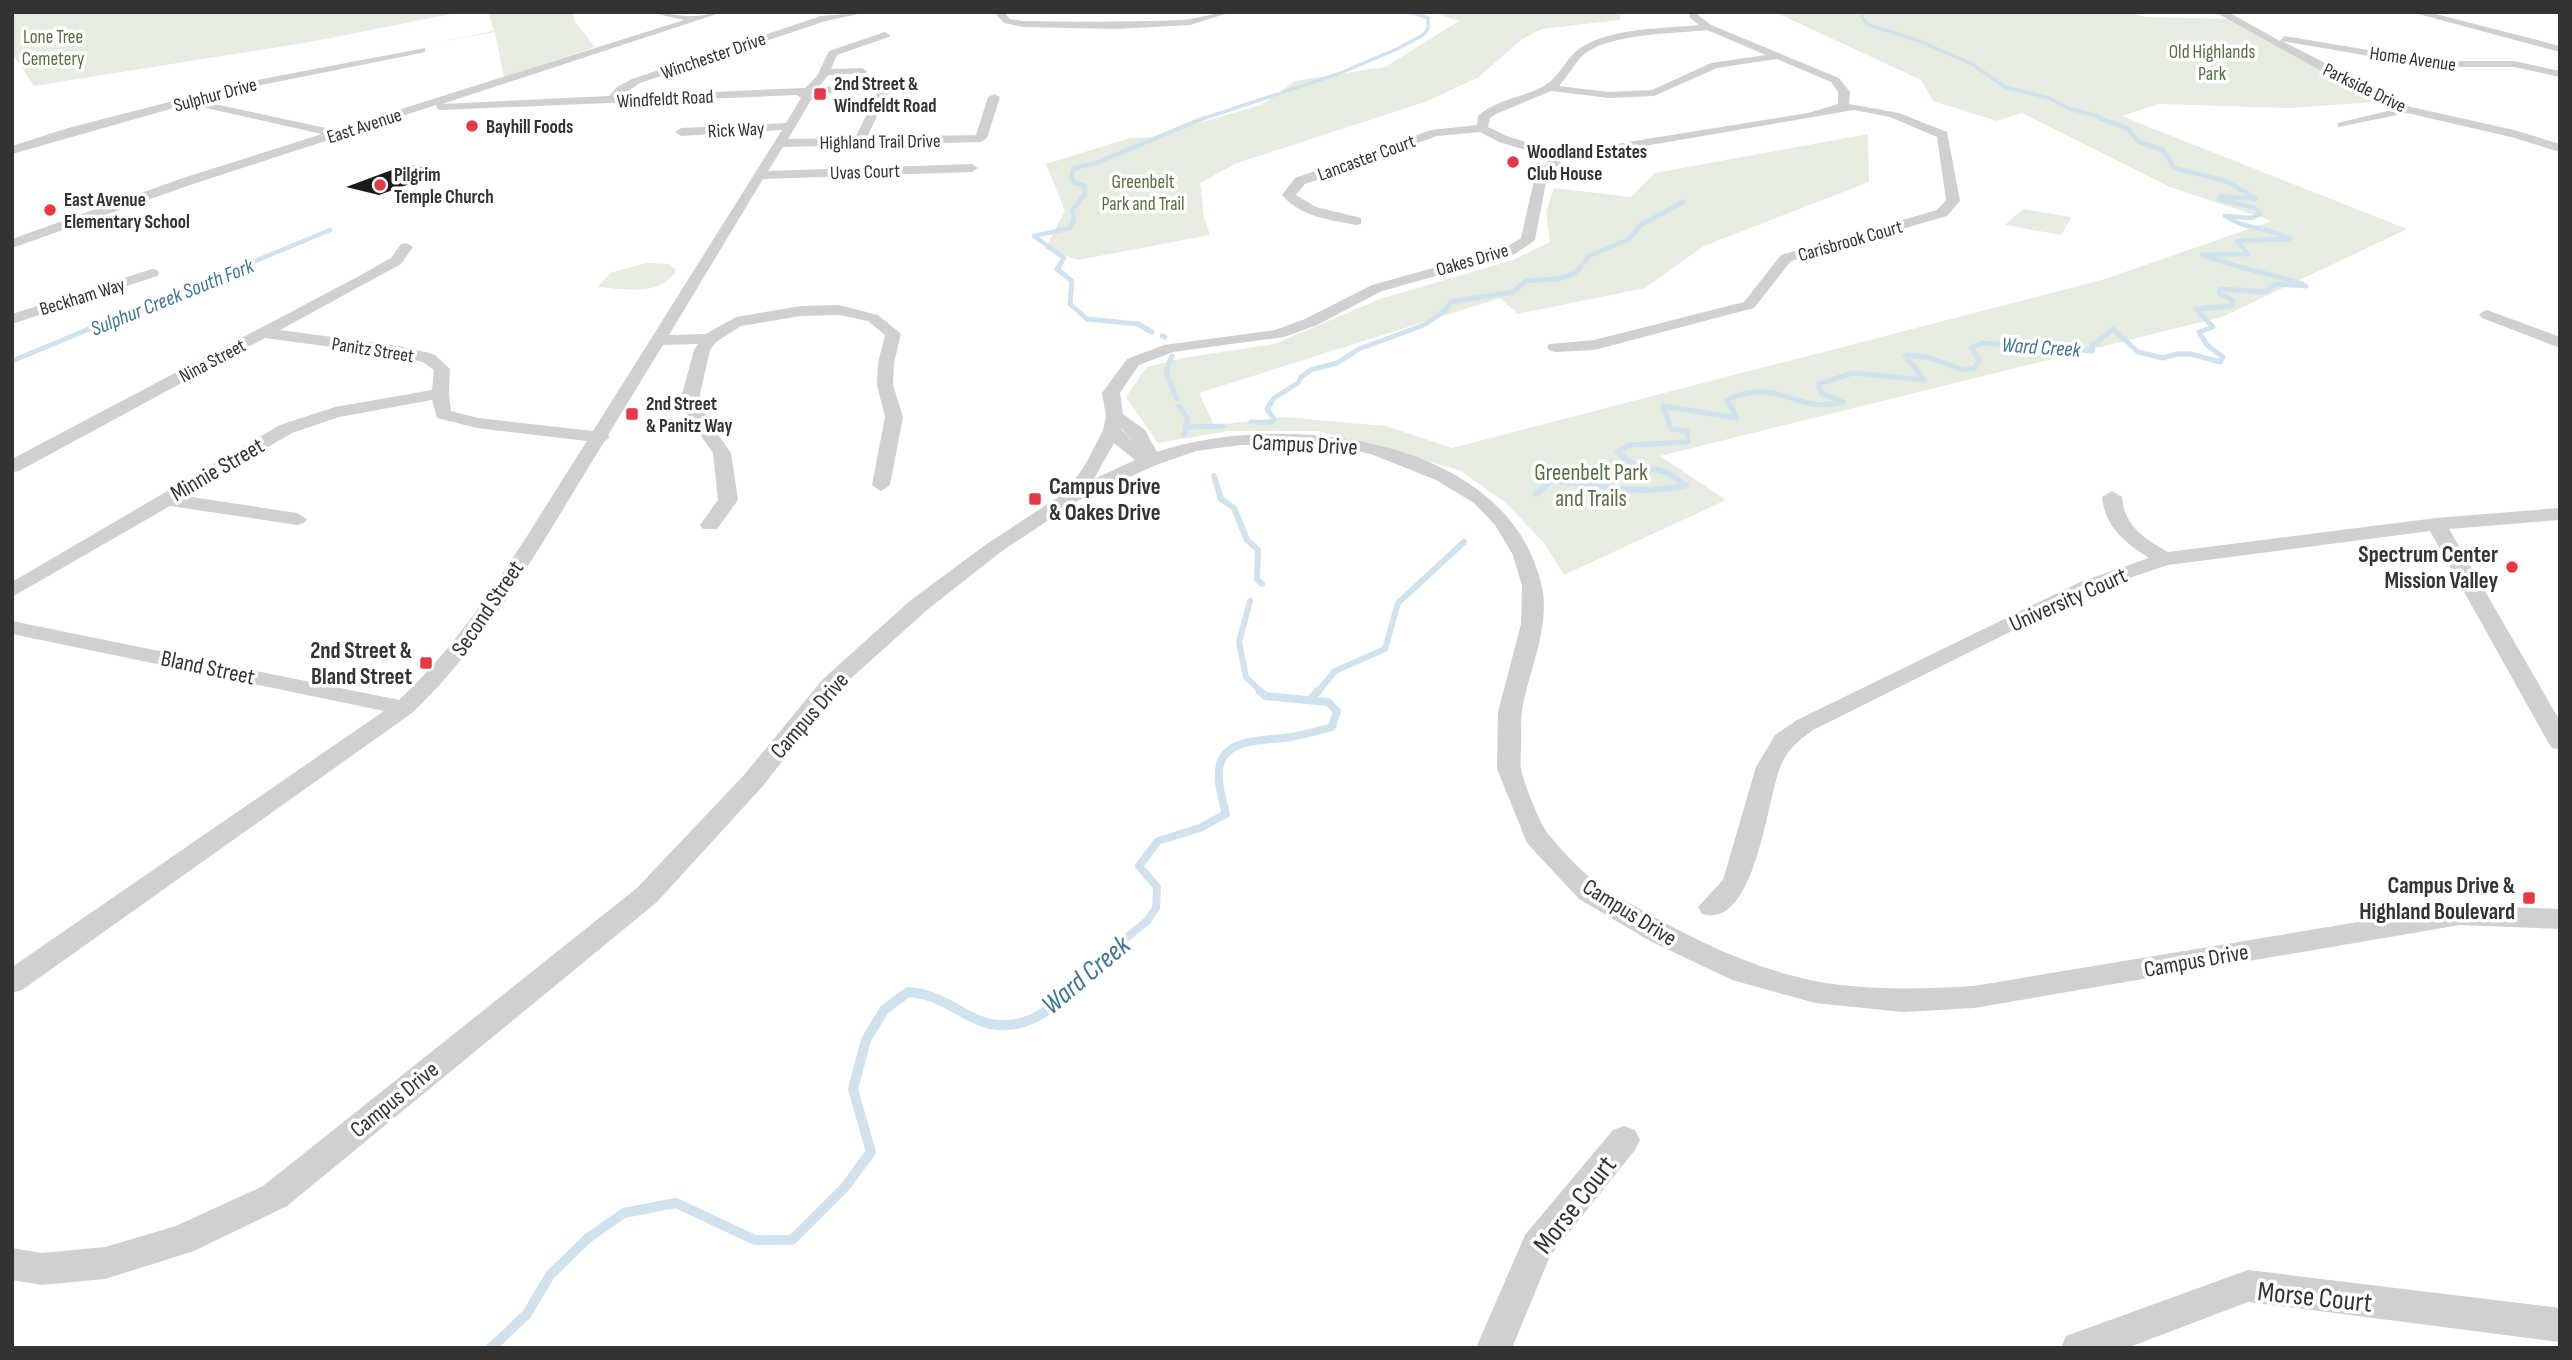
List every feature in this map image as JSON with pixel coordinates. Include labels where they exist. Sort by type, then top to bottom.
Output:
[{"type":"street","points":[[654,12],[698,19]]},
{"type":"street","name":"East Avenue","points":[[12,244],[188,181],[718,12]]},
{"type":"street","name":"Winchester Drive","points":[[611,101],[621,89],[636,81],[824,18],[862,12]]},
{"type":"street","points":[[999,12],[1007,21],[1023,24],[1115,26],[1190,22],[1226,12]]},
{"type":"street","points":[[1694,12],[1693,16],[1708,27],[1779,55],[1835,80],[1844,92],[1843,107],[1810,116],[1559,157],[1503,139],[1482,128],[1484,116],[1497,107],[1550,88],[1609,95],[1654,93],[1715,65],[1779,55]]},
{"type":"street","name":"Parkside Drive","points":[[2220,12],[2360,88],[2407,110],[2514,134],[2560,148]]},
{"type":"street","points":[[2416,12],[2560,49]]},
{"type":"street","points":[[1550,88],[1579,53],[1593,44],[1708,27]]},
{"type":"street","points":[[802,94],[813,89],[825,72],[832,53],[885,35]]},
{"type":"street","name":"Home Avenue","points":[[2267,36],[2434,64],[2514,64],[2560,74]]},
{"type":"street","name":"Sulphur Drive","points":[[15,148],[251,84],[421,50]]},
{"type":"street","points":[[825,72],[862,71]]},
{"type":"street","name":"Windfeldt Road","points":[[427,105],[460,108],[802,94],[904,87]]},
{"type":"street","points":[[859,141],[885,88]]},
{"type":"street","name":"Second Street","points":[[12,982],[404,708],[430,685],[459,651],[601,436],[659,336],[807,97],[802,94]]},
{"type":"street","name":"Highland Trail Drive","points":[[785,134],[859,141],[981,138],[994,97]]},
{"type":"street","points":[[188,102],[335,134]]},
{"type":"street","name":"Carisbrook Court","points":[[1555,347],[1594,345],[1749,304],[1786,258],[1942,213],[1953,201],[1944,135],[1930,126],[1908,119],[1843,107]]},
{"type":"street","points":[[2342,125],[2407,110]]},
{"type":"street","name":"Lancaster Court","points":[[1356,221],[1324,215],[1299,206],[1289,195],[1300,181],[1435,133],[1482,128]]},
{"type":"street","name":"Rick Way","points":[[681,132],[785,134]]},
{"type":"street","name":"Oakes Drive","points":[[1114,423],[1111,393],[1133,362],[1170,348],[1278,334],[1311,322],[1377,288],[1510,251],[1528,240],[1541,176],[1559,157]]},
{"type":"street","name":"Uvas Court","points":[[759,175],[972,168]]},
{"type":"street","name":"Nina Street","points":[[12,467],[396,261],[406,247]]},
{"type":"street","name":"Beckham Way","points":[[12,319],[121,286],[152,273]]},
{"type":"street","points":[[710,525],[728,500],[722,453],[698,419],[691,394],[702,350],[716,335],[736,322],[764,315],[801,310],[839,310],[873,318],[893,334],[886,363],[886,385],[894,417],[881,485]]},
{"type":"street","points":[[2487,315],[2560,343]]},
{"type":"street","name":"Panitz Street","points":[[263,333],[398,351],[429,358],[442,369],[440,394],[443,414],[477,423],[601,436]]},
{"type":"street","points":[[659,336],[716,335]]},
{"type":"street","name":"Minnie Street","points":[[12,591],[286,429],[335,412],[440,394]]},
{"type":"street","points":[[1114,423],[1129,449],[1149,461]]},
{"type":"street","points":[[1073,496],[1099,457],[1114,423]]},
{"type":"street","name":"Campus Drive","points":[[12,1265],[42,1269],[105,1263],[182,1240],[275,1196],[647,895],[753,781],[831,684],[919,605],[995,547],[1073,496],[1149,461],[1193,446],[1241,440],[1329,440],[1376,449],[1411,461],[1481,499],[1503,522],[1523,555],[1532,586],[1532,624],[1510,712],[1509,769],[1536,837],[1589,892],[1660,934],[1742,972],[1815,992],[1903,1001],[1974,997],[2460,915],[2560,919]]},
{"type":"street","points":[[2112,497],[2112,511],[2128,536],[2165,559]]},
{"type":"street","points":[[164,499],[297,519]]},
{"type":"street","name":"University Court","points":[[1712,907],[1735,884],[1768,767],[1783,740],[1805,725],[2087,586],[2165,559],[2437,524],[2560,514]]},
{"type":"street","points":[[2437,524],[2560,742]]},
{"type":"street","name":"Bland Street","points":[[12,627],[404,708]]},
{"type":"street","name":"Morse Court","points":[[1494,1348],[1537,1246],[1624,1140]]},
{"type":"street","name":"Morse Court","points":[[2079,1348],[2248,1286],[2560,1325]]},
{"type":"green space","name":"Lone Tree Cemetery","points":[[12,12],[461,12],[310,42],[34,86],[12,53]]},
{"type":"green space","points":[[488,12],[572,12],[575,22],[595,47],[504,77],[495,32],[429,44],[494,31]]},
{"type":"green space","name":"Greenbelt Park and Trail","points":[[1431,12],[1620,12],[1620,20],[1542,29],[1522,39],[1479,77],[1425,102],[1237,163],[1200,183],[1204,217],[1210,235],[1078,260],[1045,249],[1065,211],[1046,164],[1130,138],[1164,137],[1175,130],[1261,105],[1295,81],[1385,67],[1459,21]]},
{"type":"green space","points":[[1775,12],[2127,12],[2145,17],[2233,19],[2389,101],[2289,108],[2159,104],[2121,116],[2407,229],[2222,317],[1660,456],[1726,500],[1564,575],[1544,543],[1506,503],[1459,470],[1318,431],[1229,431],[1158,443],[1126,397],[1147,367],[1183,358],[1274,344],[1380,299],[1513,260],[1550,242],[1546,212],[1554,188],[1631,197],[1655,173],[1868,134],[1869,182],[1704,246],[1645,288],[1518,314],[1500,298],[1199,393],[1214,425],[1285,417],[1386,426],[1452,448],[2105,279],[2272,221],[2170,187],[2022,113],[1997,121],[1933,101],[1921,80]]},
{"type":"green space","points":[[2023,209],[2072,217],[2061,235],[2005,225]]},
{"type":"green space","points":[[646,263],[669,264],[676,270],[670,279],[651,288],[630,290],[598,287],[610,273]]},
{"type":"building","name":"Pilgrim Temple Church","points":[[408,164],[443,172],[379,195],[346,187]]},
{"type":"waterway","points":[[1200,120],[1338,74],[1397,49],[1423,35],[1428,29],[1428,18],[1410,12]]},
{"type":"waterway","name":"Ward Creek","points":[[1865,12],[1861,16],[1868,25],[1917,40],[1972,64],[2005,87],[2049,98],[2070,109],[2100,118]]},
{"type":"waterway","points":[[1200,120],[1204,118]]},
{"type":"waterway","name":"Ward Creek","points":[[2100,118],[2127,128],[2139,142],[2163,150],[2174,168],[2226,181],[2256,199],[2221,196],[2219,199],[2254,208],[2260,214],[2252,218],[2225,216],[2233,221],[2290,239],[2237,241],[2248,254],[2202,255],[2247,269]]},
{"type":"waterway","points":[[1057,269],[1064,258],[1034,236],[1070,228],[1074,219],[1072,210],[1085,194],[1084,185],[1075,183],[1071,178],[1074,168],[1096,163],[1200,120]]},
{"type":"waterway","points":[[1579,269],[1589,256],[1629,239],[1641,225],[1683,202]]},
{"type":"waterway","name":"Sulphur Creek South Fork","points":[[236,269],[330,230]]},
{"type":"waterway","name":"Sulphur Creek South Fork","points":[[12,361],[106,322],[166,302],[240,267]]},
{"type":"waterway","points":[[1251,422],[1271,423],[1274,419],[1267,409],[1274,398],[1298,383],[1301,377],[1311,370],[1337,363],[1359,349],[1424,325],[1444,311],[1451,302],[1513,292],[1526,281],[1557,279],[1576,273],[1580,267]]},
{"type":"waterway","name":"Ward Creek","points":[[1623,457],[1617,452],[1630,445],[1688,442],[1687,431],[1671,429],[1663,406],[1737,418],[1727,400],[1745,394],[1774,394],[1812,404],[1843,402],[1821,393],[1819,384],[1853,373],[1924,380],[1905,355],[1927,357],[1964,370],[1975,368],[1979,360],[1971,348],[1982,343],[2093,351],[2092,346],[2113,329],[2138,352],[2163,358],[2191,354],[2220,362],[2223,357],[2207,345],[2199,332],[2213,327],[2196,309],[2232,306],[2233,300],[2219,294],[2220,289],[2266,292],[2275,284],[2306,286],[2242,267]]},
{"type":"waterway","points":[[1057,269],[1072,281],[1070,304],[1087,319],[1138,324],[1152,332]]},
{"type":"waterway","points":[[1172,356],[1166,371],[1177,399]]},
{"type":"waterway","points":[[1179,406],[1187,418],[1184,435]]},
{"type":"waterway","points":[[1186,427],[1224,426]]},
{"type":"waterway","name":"Ward Creek","points":[[1536,494],[1552,480],[1636,490],[1686,485],[1666,472],[1632,464],[1621,455]]},
{"type":"waterway","points":[[1214,476],[1221,499],[1234,508],[1247,540],[1258,550],[1257,579],[1262,584]]},
{"type":"waterway","name":"Ward Creek","points":[[1317,693],[1335,671],[1385,649],[1398,603],[1464,542]]},
{"type":"waterway","name":"Ward Creek","points":[[1074,989],[1109,952],[1147,921],[1156,908],[1157,887],[1139,866],[1158,841],[1200,828],[1226,814],[1219,767],[1226,753],[1242,744],[1332,727],[1337,711],[1328,702],[1265,696],[1246,677],[1239,642],[1250,601]]},
{"type":"waterway","name":"Ward Creek","points":[[1311,699],[1318,691]]},
{"type":"waterway","name":"Ward Creek","points":[[491,1348],[527,1314],[550,1275],[588,1238],[624,1213],[676,1203],[755,1240],[792,1240],[845,1187],[871,1152],[853,1089],[866,1040],[884,1010],[908,992],[937,999],[978,1020],[1006,1025],[1019,1023],[1043,1013],[1075,987]]},
{"type":"place","name":"2nd Street & Windfeldt Road","points":[[820,94]]},
{"type":"place","name":"Bayhill Foods","points":[[472,126]]},
{"type":"place","name":"Woodland Estates Club House","points":[[1513,162]]},
{"type":"place","name":"Pilgrim Temple Church","points":[[380,185]]},
{"type":"place","name":"East Avenue Elementary School","points":[[50,210]]},
{"type":"place","name":"2nd Street & Panitz Way","points":[[632,414]]},
{"type":"place","name":"Campus Drive & Oakes Drive","points":[[1035,499]]},
{"type":"place","name":"Spectrum Center Mission Valley","points":[[2512,567]]},
{"type":"place","name":"2nd Street & Bland Street","points":[[426,663]]},
{"type":"place","name":"Campus Drive & Highland Boulevard","points":[[2529,898]]},
{"type":"park label","name":"Old Highlands Park","points":[[2212,62]]},
{"type":"park label","name":"Greenbelt Park and Trails","points":[[1591,485]]}]
